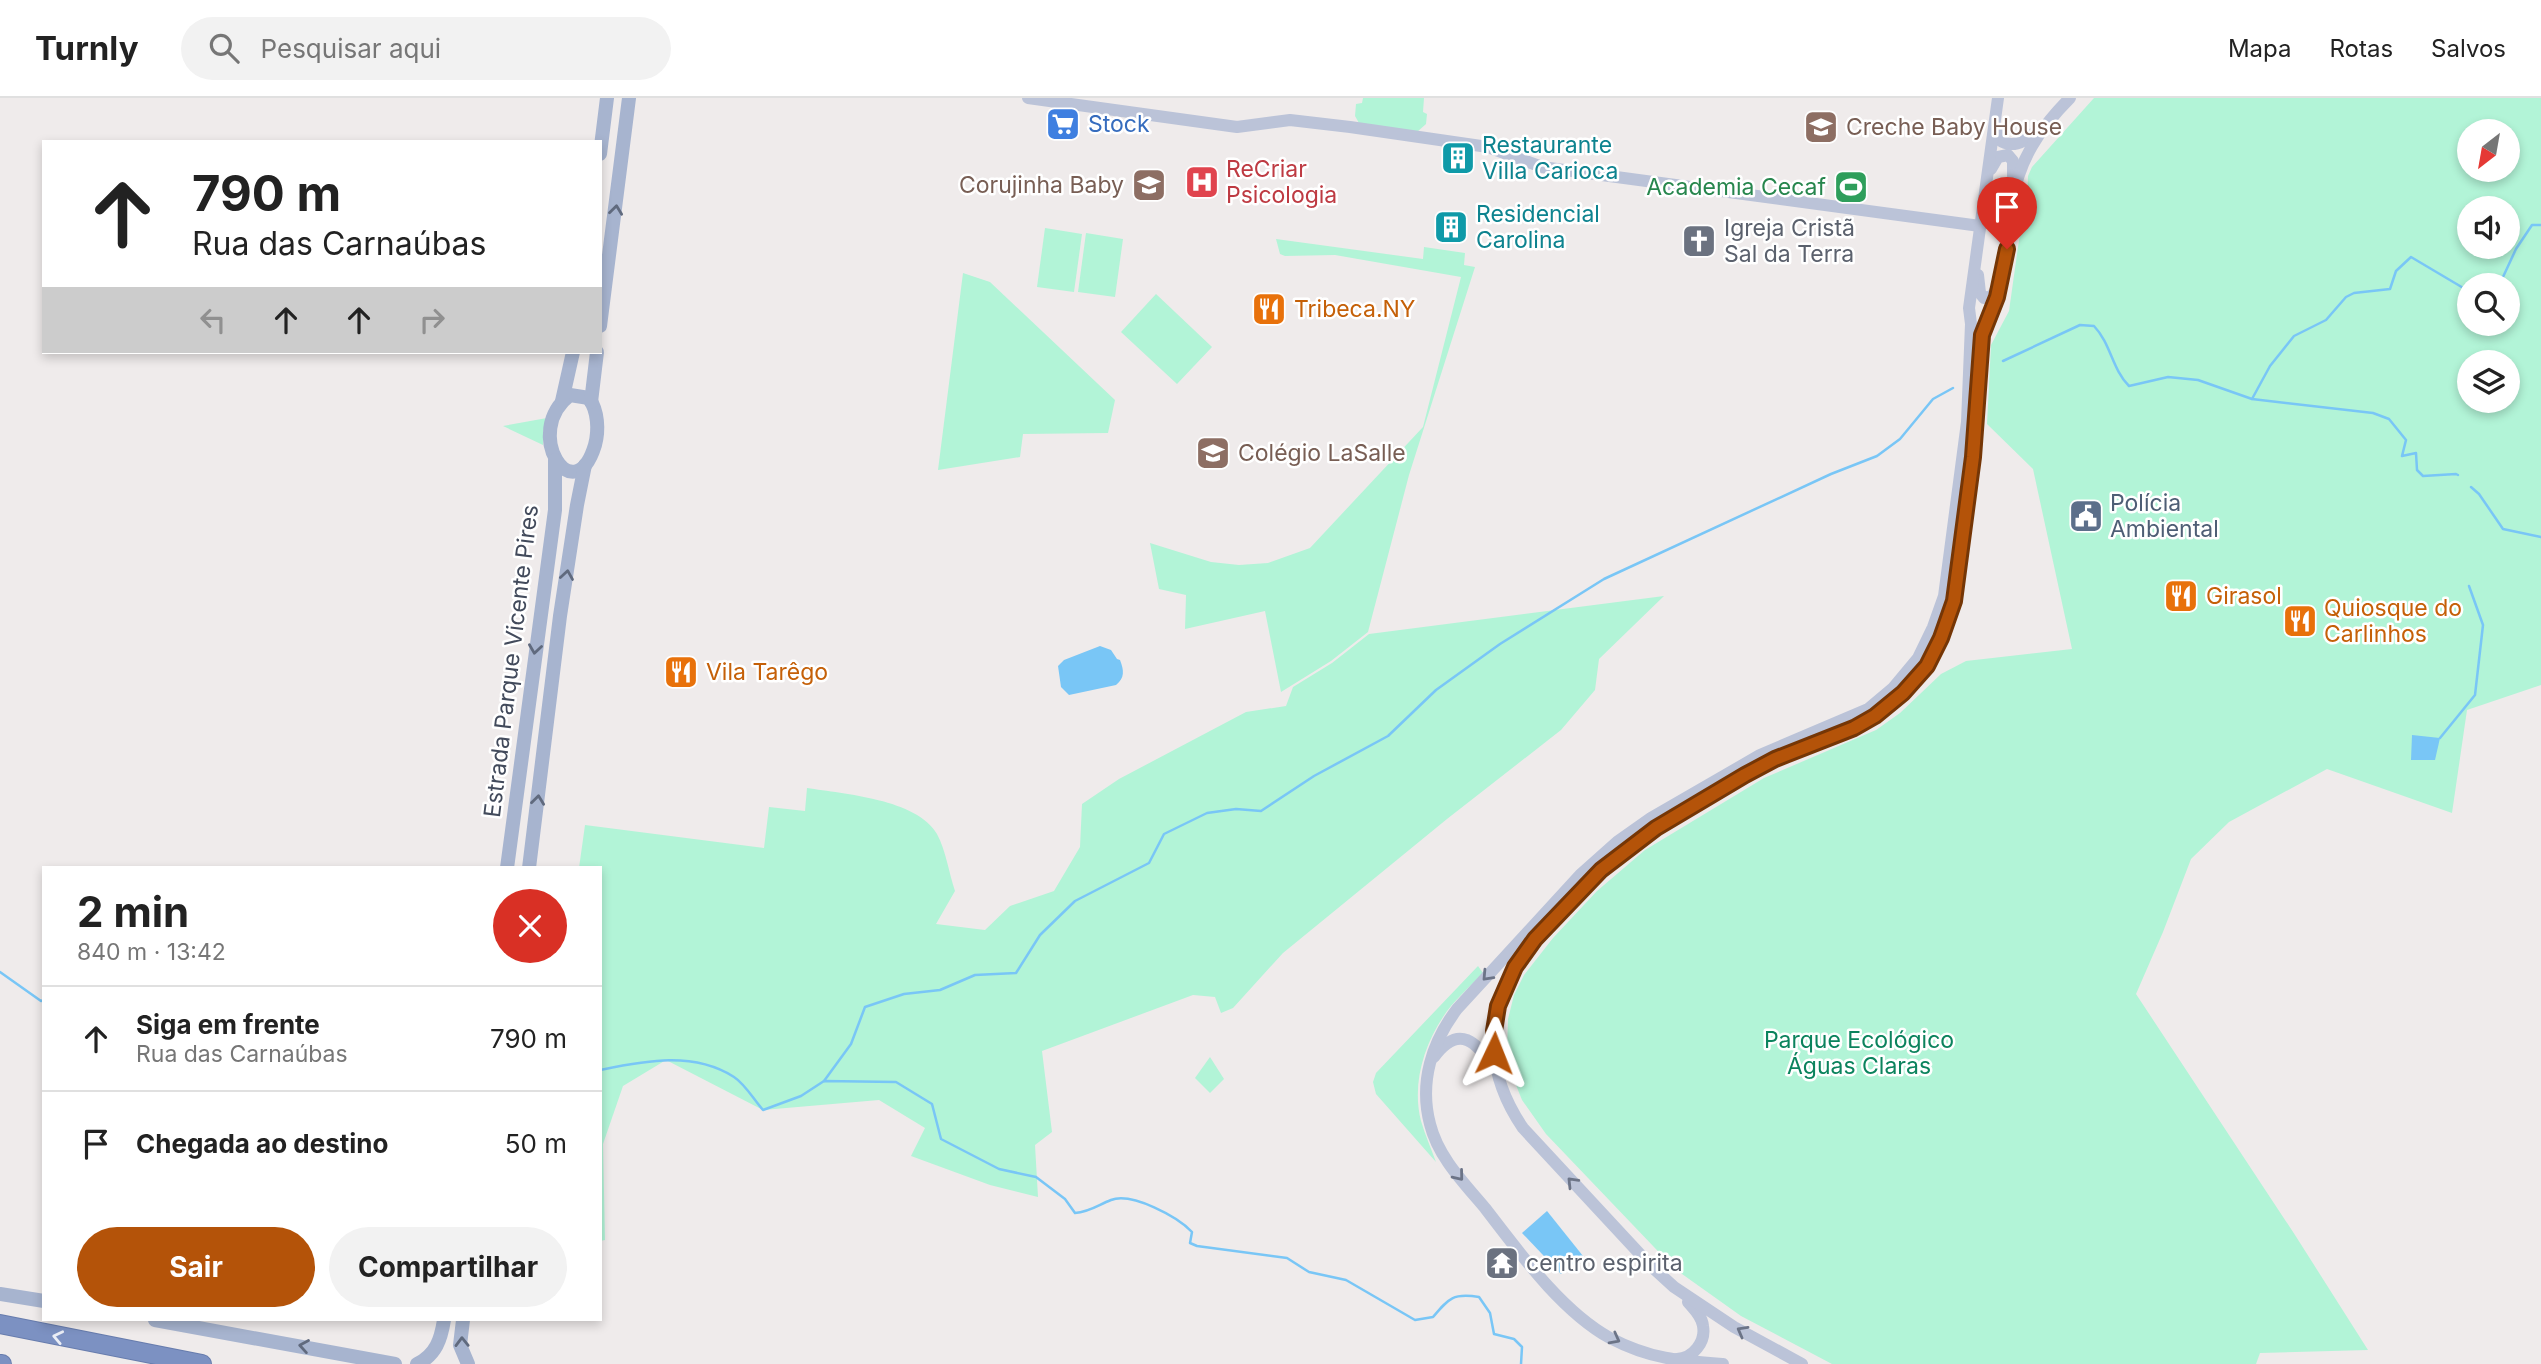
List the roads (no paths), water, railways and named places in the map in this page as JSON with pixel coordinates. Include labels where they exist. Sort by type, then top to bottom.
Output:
[{"type":"highway","points":[[0,1324],[202,1364]]},
{"type":"main road","points":[[602,140],[607,98]]},
{"type":"main road","points":[[602,310],[629,98]]},
{"type":"main road","points":[[562,401],[575,395],[589,398],[595,413],[597,434],[592,453],[585,465],[570,471],[558,466],[555,460],[550,431],[562,401],[573,354]]},
{"type":"main road","points":[[591,402],[597,354]]},
{"type":"main road","name":"Estrada Parque Vicente Pires","points":[[507,866],[555,510],[555,460]]},
{"type":"main road","name":"Estrada Parque Vicente Pires","points":[[529,866],[560,616],[585,465]]},
{"type":"main road","points":[[0,1294],[42,1301]]},
{"type":"main road","points":[[160,1321],[391,1363]]},
{"type":"main road","points":[[417,1364],[432,1355],[442,1335],[444,1321]]},
{"type":"main road","points":[[463,1321],[460,1345],[468,1364]]},
{"type":"main road","points":[[359,1364],[391,1363]]},
{"type":"street","points":[[1028,98],[1237,127],[1290,120],[1350,127],[1489,147],[1542,167],[1980,226]]},
{"type":"street","points":[[1723,1364],[1663,1359],[1638,1351],[1608,1337],[1577,1314],[1518,1251],[1445,1158],[1430,1125],[1426,1080],[1439,1035],[1457,1009],[1580,876],[1617,842],[1651,818],[1760,755],[1868,709],[1893,688],[1918,659],[1934,627],[1944,596],[1967,422],[1971,324],[1969,308],[1998,98]]},
{"type":"street","points":[[1996,113],[1998,139],[2010,145],[2018,144],[2030,137],[2070,98]]},
{"type":"street","points":[[2012,204],[2019,169],[2050,119]]},
{"type":"street","points":[[1663,1359],[1684,1358],[1695,1351],[1702,1339],[1703,1327],[1699,1314],[1523,1128],[1508,1105],[1494,1053],[1496,1018],[1505,985],[1535,939],[1601,870],[1656,828],[1783,755],[1844,733],[1875,716],[1903,693],[1927,666],[1941,638],[1954,601],[1973,457],[1982,335],[2006,265],[2012,204],[2012,158],[2004,155],[1998,157],[1985,180]]},
{"type":"street","points":[[1977,261],[1979,288],[1984,298],[1989,298],[1996,291],[2006,265]]},
{"type":"street","points":[[1430,1062],[1439,1049],[1452,1040],[1464,1038],[1475,1043],[1498,1072]]},
{"type":"street","points":[[1674,1287],[1734,1327],[1802,1364]]},
{"type":"water","points":[[1100,646],[1111,650],[1120,660],[1123,670],[1121,680],[1116,685],[1069,695],[1061,687],[1058,666],[1064,660]]},
{"type":"water","points":[[2412,735],[2440,738],[2435,760],[2411,760]]},
{"type":"water","points":[[1547,1211],[1583,1256],[1561,1274],[1522,1233]]},
{"type":"waterway","points":[[2505,273],[2516,249],[2532,225],[2541,225]]},
{"type":"waterway","points":[[2003,361],[2080,325],[2094,326],[2129,386],[2168,377],[2198,380],[2252,399],[2270,366],[2294,336],[2326,320],[2346,297],[2354,293],[2390,289],[2396,271],[2411,257],[2457,284]]},
{"type":"waterway","points":[[824,1081],[851,1044],[865,1007],[904,994],[940,990],[975,975],[1016,973],[1040,935],[1075,901],[1149,863],[1164,834],[1207,813],[1236,809],[1261,811],[1314,776],[1388,736],[1436,690],[1500,644],[1604,579],[1831,474],[1877,456],[1900,439],[1933,399],[1953,388]]},
{"type":"waterway","points":[[2252,399],[2373,413],[2389,419],[2406,440],[2402,456],[2416,453],[2417,470],[2423,476],[2458,475]]},
{"type":"waterway","points":[[2471,487],[2479,494],[2503,529],[2541,537]]},
{"type":"waterway","points":[[2440,738],[2475,695],[2483,625],[2469,586]]},
{"type":"waterway","points":[[0,972],[42,1001]]},
{"type":"waterway","points":[[602,1070],[668,1060],[702,1064],[738,1080],[763,1110],[801,1096],[824,1081],[896,1082],[932,1104],[941,1139],[999,1169],[1036,1177],[1065,1199],[1075,1213],[1120,1198],[1142,1203],[1166,1213],[1185,1226],[1192,1232],[1190,1243],[1287,1258],[1309,1272],[1346,1280],[1415,1320],[1433,1317],[1452,1298],[1479,1297],[1490,1313],[1494,1334],[1514,1339],[1522,1347],[1521,1364]]},
{"type":"place","name":"Stock","points":[[1063,124]]},
{"type":"place","name":"Creche Baby House","points":[[1821,127]]},
{"type":"place","name":"Restaurante Villa Carioca","points":[[1458,158]]},
{"type":"place","name":"ReCriar Psicologia","points":[[1202,182]]},
{"type":"place","name":"Corujinha Baby","points":[[1149,185]]},
{"type":"place","name":"Academia Cecaf","points":[[1851,187]]},
{"type":"place","name":"Residencial Carolina","points":[[1451,227]]},
{"type":"place","name":"Igreja Cristã Sal da Terra","points":[[1699,241]]},
{"type":"place","name":"Tribeca.NY","points":[[1269,309]]},
{"type":"place","name":"Colégio LaSalle","points":[[1213,453]]},
{"type":"place","name":"Polícia Ambiental","points":[[2086,516]]},
{"type":"place","name":"Girasol","points":[[2181,596]]},
{"type":"place","name":"Quiosque do Carlinhos","points":[[2300,621]]},
{"type":"place","name":"Vila Tarêgo","points":[[681,672]]},
{"type":"place","name":"centro espirita","points":[[1502,1263]]},
{"type":"park label","name":"Parque Ecológico Águas Claras","points":[[1859,1053]]}]
